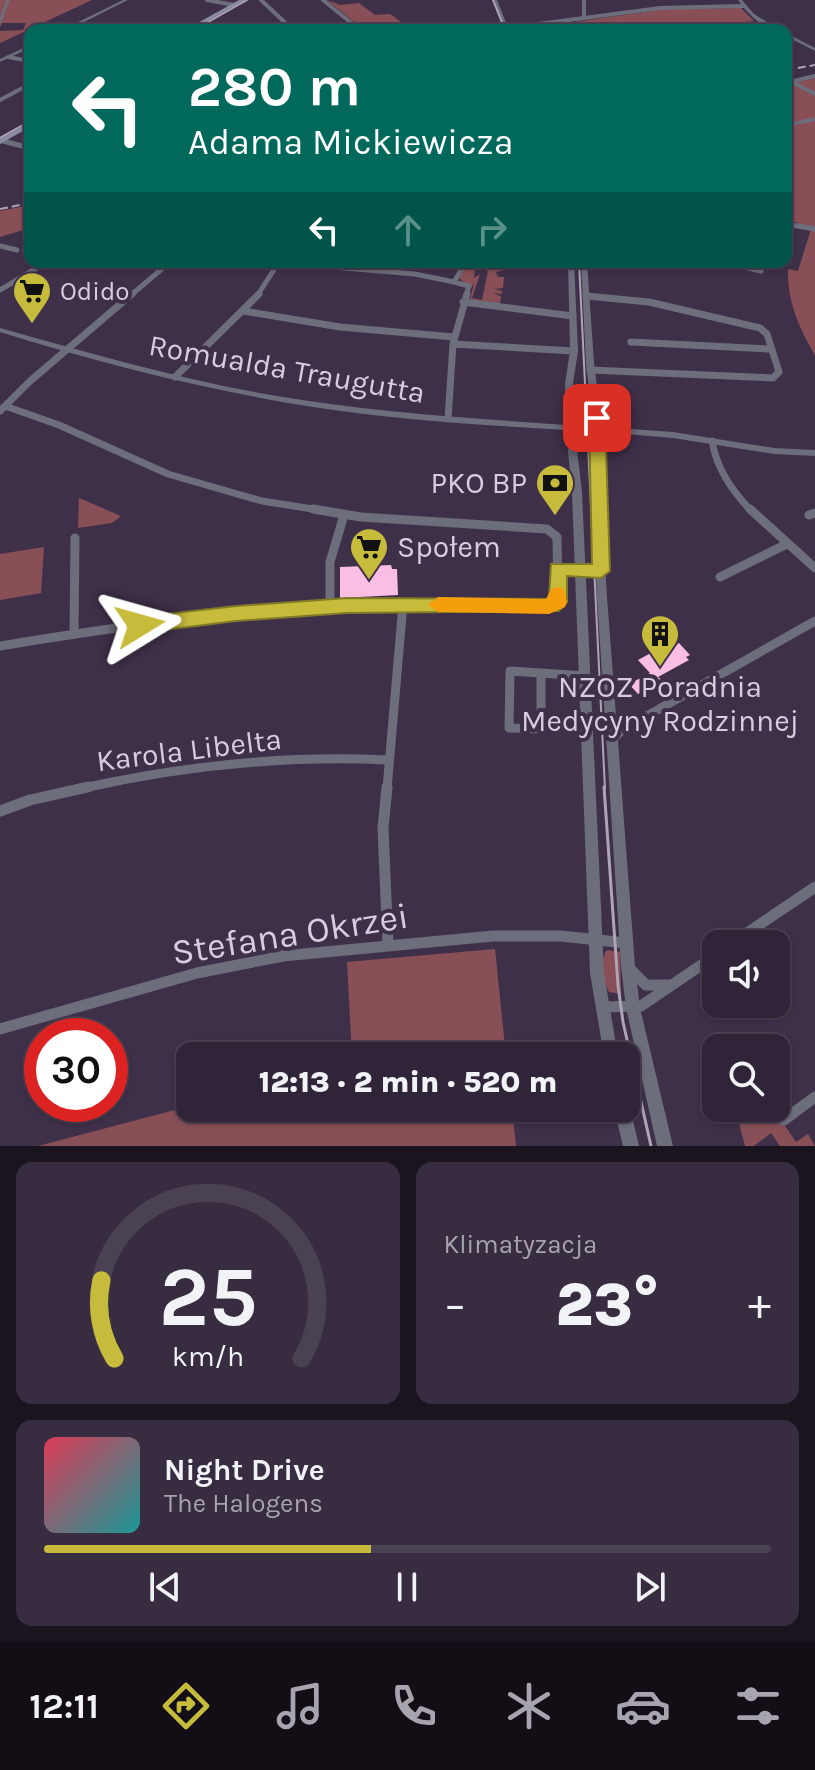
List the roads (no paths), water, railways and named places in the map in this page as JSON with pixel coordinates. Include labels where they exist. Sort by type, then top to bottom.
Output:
[{"type":"main road","points":[[199,24],[243,0]]},
{"type":"main road","points":[[211,24],[253,0]]},
{"type":"main road","points":[[1,139],[24,122]]},
{"type":"main road","points":[[1,139],[24,127]]},
{"type":"street","points":[[0,22],[8,0]]},
{"type":"street","points":[[76,24],[126,0]]},
{"type":"street","points":[[207,0],[234,5]]},
{"type":"street","points":[[261,0],[287,24]]},
{"type":"street","points":[[323,0],[353,24]]},
{"type":"street","points":[[492,0],[502,24]]},
{"type":"street","points":[[584,0],[584,18]]},
{"type":"street","points":[[540,24],[660,8],[742,3],[755,17],[767,24]]},
{"type":"street","points":[[792,37],[815,50]]},
{"type":"street","points":[[8,57],[24,49]]},
{"type":"street","points":[[0,58],[24,60]]},
{"type":"street","points":[[792,82],[815,76]]},
{"type":"street","points":[[792,84],[815,94]]},
{"type":"street","points":[[0,100],[24,87]]},
{"type":"street","points":[[792,124],[815,119]]},
{"type":"street","points":[[1,139],[24,146]]},
{"type":"street","points":[[792,226],[814,232]]},
{"type":"street","points":[[0,246],[17,250]]},
{"type":"street","points":[[0,290],[37,268]]},
{"type":"street","points":[[0,646],[193,618],[330,606],[555,605],[558,602],[557,537],[551,530],[344,515],[275,504],[204,487],[131,459],[68,429],[3,408],[163,268]]},
{"type":"street","points":[[175,377],[266,287],[274,268]]},
{"type":"street","points":[[346,268],[415,274],[469,286],[454,340],[448,419]]},
{"type":"street","points":[[454,282],[462,268]]},
{"type":"street","points":[[571,268],[574,351],[570,379],[570,427],[577,493],[596,940],[601,1006],[608,1042]]},
{"type":"street","points":[[584,268],[590,370],[598,429],[600,479],[597,505],[628,966],[633,1008],[665,1146]]},
{"type":"street","points":[[748,268],[761,271]]},
{"type":"street","points":[[0,282],[8,285]]},
{"type":"street","points":[[586,296],[649,302],[756,326],[765,331],[779,372],[773,378],[590,370]]},
{"type":"street","points":[[463,302],[573,316]]},
{"type":"street","points":[[243,311],[340,327],[574,351]]},
{"type":"street","name":"Romualda Traugutta","points":[[0,330],[175,377],[323,406],[448,419],[598,429],[712,441],[777,452],[815,453]]},
{"type":"street","points":[[631,342],[769,349]]},
{"type":"street","points":[[712,441],[715,458],[758,519],[815,568]]},
{"type":"street","points":[[330,606],[330,568],[344,515]]},
{"type":"street","points":[[74,634],[75,538]]},
{"type":"street","points":[[720,577],[787,544]]},
{"type":"street","points":[[557,569],[601,571]]},
{"type":"street","points":[[388,945],[382,848],[387,760],[403,604]]},
{"type":"street","points":[[611,740],[622,730],[815,621]]},
{"type":"street","points":[[541,673],[541,729],[509,728],[510,671],[541,673],[585,676]]},
{"type":"street","name":"Karola Libelta","points":[[0,811],[91,786],[194,768],[286,760],[387,760]]},
{"type":"street","points":[[752,930],[815,887]]},
{"type":"street","name":"Stefana Okrzei","points":[[0,1029],[226,966],[283,956],[493,936],[626,943]]},
{"type":"street","points":[[601,1006],[633,1008],[648,1002],[702,965]]},
{"type":"street","points":[[628,966],[646,985],[659,987],[675,983]]},
{"type":"street","points":[[790,1116],[815,1097]]},
{"type":"street","points":[[625,1122],[631,1146]]},
{"type":"tram line","points":[[205,24],[247,0]]},
{"type":"tram line","points":[[493,0],[503,24]]},
{"type":"tram line","points":[[0,138],[24,124]]},
{"type":"tram line","points":[[579,268],[605,789]]},
{"type":"tram line","points":[[604,787],[618,985],[623,1022],[651,1146]]},
{"type":"railway","points":[[792,69],[815,65]]},
{"type":"railway","points":[[0,209],[24,204]]},
{"type":"place","name":"Odido","points":[[32,325]]},
{"type":"place","name":"PKO BP","points":[[555,517]]},
{"type":"place","name":"Społem","points":[[369,581]]},
{"type":"place","name":"NZOZ Poradnia Medycyny Rodzinnej","points":[[660,668]]}]
